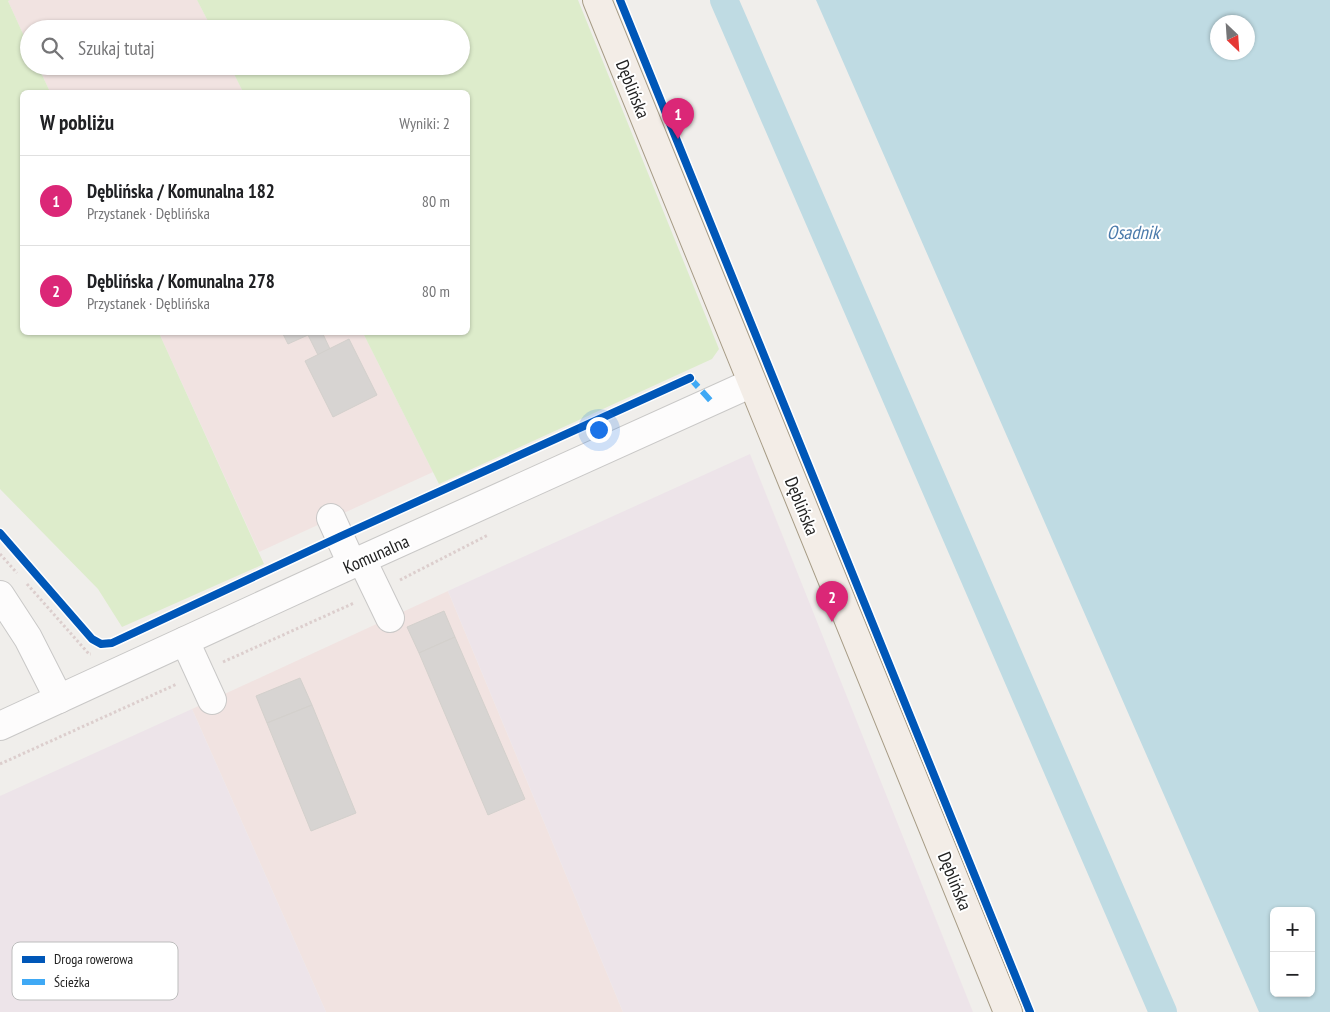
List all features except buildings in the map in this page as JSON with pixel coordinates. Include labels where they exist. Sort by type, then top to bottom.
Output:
[{"type":"main road","name":"Dęblińska","points":[[597,0],[1008,1012]]},
{"type":"street","name":"Komunalna","points":[[0,726],[752,383]]},
{"type":"street","points":[[331,518],[390,618]]},
{"type":"street","points":[[0,595],[28,638],[59,699]]},
{"type":"street","points":[[184,641],[212,700]]},
{"type":"path","points":[[0,554],[19,575]]},
{"type":"path","points":[[26,582],[89,654],[100,657],[110,676]]},
{"type":"shaded area","points":[[197,0],[207,20],[20,20],[20,27],[8,1]]},
{"type":"shaded area","points":[[42,75],[234,75],[242,90],[49,90]]},
{"type":"shaded area","points":[[160,335],[364,335],[433,472],[259,552]]},
{"type":"shaded area","points":[[750,454],[973,1012],[623,1012],[448,591]]},
{"type":"shaded area","points":[[448,591],[623,1012],[326,1012],[192,709]]},
{"type":"shaded area","points":[[192,709],[326,1012],[0,1012],[0,796]]},
{"type":"green space","points":[[0,0],[10,0],[8,1],[20,27],[20,75],[42,75],[49,90],[20,90],[20,335],[160,335],[264,564],[122,627],[98,589],[0,489]]},
{"type":"green space","points":[[197,0],[578,0],[719,349],[712,359],[439,484],[364,335],[470,335],[470,90],[242,90],[234,75],[470,75],[470,20],[207,20]]},
{"type":"water","name":"Osadnik","points":[[816,0],[1330,0],[1330,1012],[1259,1012]]},
{"type":"waterway","points":[[724,0],[1163,1012]]},
{"type":"marked path","points":[[690,378],[711,401]]},
{"type":"cycle path","points":[[620,0],[1030,1012]]},
{"type":"cycle path","points":[[0,533],[92,639],[101,644],[112,643],[339,537],[690,378]]},
{"type":"place","name":"Dęblińska / Komunalna 182","points":[[678,139]]},
{"type":"place","name":"Dęblińska / Komunalna 278","points":[[832,622]]}]
